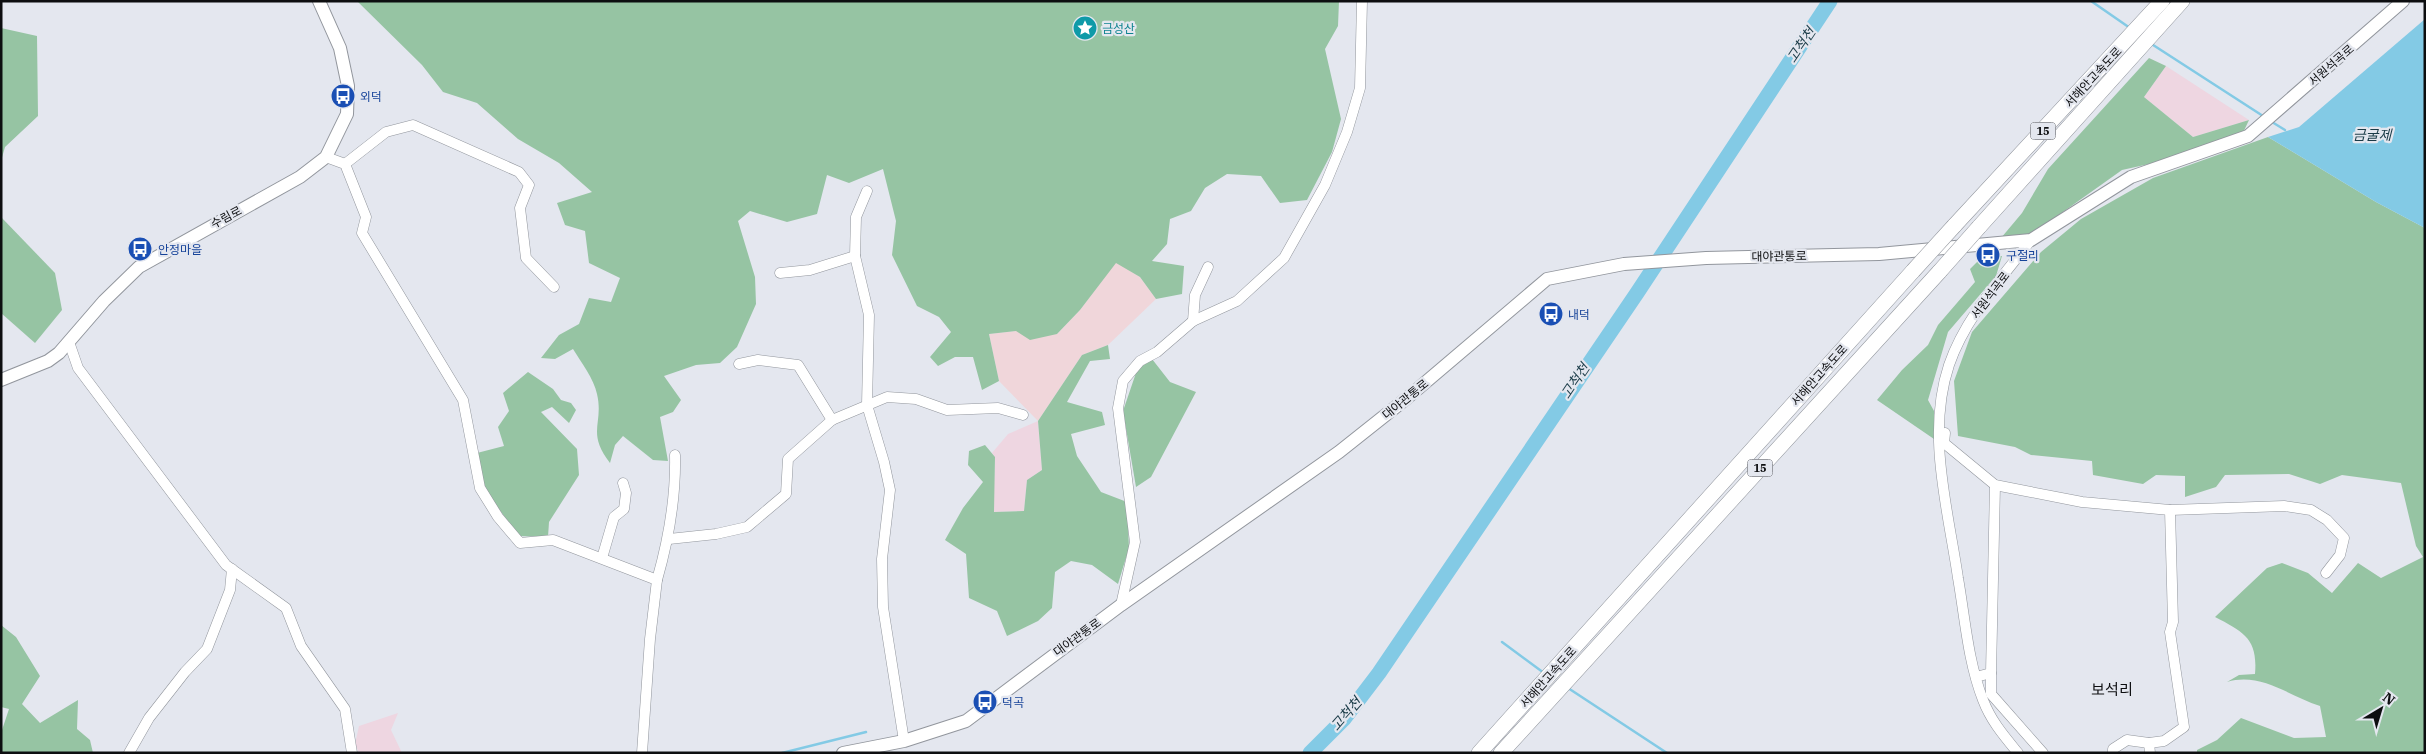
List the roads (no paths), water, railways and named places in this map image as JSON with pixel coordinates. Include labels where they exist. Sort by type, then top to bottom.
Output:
[{"type":"highway","name":"서해안고속도로","points":[[1501,753],[1940,271],[2160,12],[2182,1]]},
{"type":"highway","name":"서해안고속도로","points":[[1479,753],[1954,226],[2137,41]]},
{"type":"main road","name":"수림로","points":[[1,380],[48,361],[69,342],[104,301],[138,267],[300,177],[326,157],[346,114],[348,86],[340,48],[319,1]]},
{"type":"main road","name":"서원석곡로","points":[[2031,240],[2131,177],[2248,136],[2403,1]]},
{"type":"main road","name":"대야관통로","points":[[843,753],[904,741],[966,721],[1121,605],[1339,452],[1407,398],[1547,279],[1624,264],[1695,258],[1879,254],[2031,240]]},
{"type":"street","points":[[1121,605],[1135,542],[1118,408],[1123,381],[1140,361],[1157,352],[1193,321],[1237,301],[1284,258],[1325,185],[1348,132],[1360,88],[1362,1]]},
{"type":"street","points":[[345,164],[386,132],[413,125],[519,172],[529,185],[520,208],[526,258],[554,287]]},
{"type":"street","points":[[326,157],[345,164],[366,217],[362,233],[463,400],[480,488],[498,517],[520,543],[553,540],[657,580]]},
{"type":"street","points":[[867,191],[856,217],[855,256],[869,315],[866,405],[884,462],[890,490],[882,559],[883,607],[904,741]]},
{"type":"street","name":"서원석곡로","points":[[2018,753],[1995,726],[1987,696],[1976,677],[1939,453],[1940,405],[1948,367],[1960,336],[2031,240]]},
{"type":"street","points":[[780,273],[810,270],[855,256]]},
{"type":"street","points":[[1193,321],[1195,295],[1208,267]]},
{"type":"street","points":[[69,342],[78,368],[226,565],[286,608],[301,646],[345,709],[352,753]]},
{"type":"street","points":[[739,364],[758,360],[798,364],[832,420]]},
{"type":"street","points":[[1948,367],[1944,443],[1996,485],[2082,502],[2170,510],[2284,506],[2310,510],[2327,520],[2344,538],[2340,555],[2326,573]]},
{"type":"street","points":[[669,539],[716,534],[748,527],[786,494],[788,459],[832,420],[887,397],[916,399],[947,410],[998,408],[1023,415]]},
{"type":"street","points":[[642,753],[650,639],[657,580],[669,539],[676,490],[675,455]]},
{"type":"street","points":[[602,558],[614,517],[624,509],[626,494],[623,483]]},
{"type":"street","points":[[1996,485],[1991,673],[1987,696],[2043,753]]},
{"type":"street","points":[[2113,753],[2113,749],[2127,740],[2149,748],[2179,732],[2184,727],[2170,632],[2173,622],[2170,510]]},
{"type":"street","points":[[129,753],[149,718],[185,672],[206,649],[230,590],[232,569]]},
{"type":"street","points":[[1976,677],[1991,673]]},
{"type":"water","name":"금굴제","points":[[2425,19],[2425,228],[2376,202],[2268,137],[2299,127]]},
{"type":"waterway","name":"고척천","points":[[1310,753],[1344,719],[1379,673],[1637,293],[1830,1]]},
{"type":"waterway","points":[[2091,1],[2130,28]]},
{"type":"waterway","points":[[2150,43],[2263,116]]},
{"type":"waterway","points":[[2272,122],[2285,130]]},
{"type":"waterway","points":[[1502,642],[1544,673]]},
{"type":"waterway","points":[[1568,688],[1667,753]]},
{"type":"waterway","points":[[782,753],[866,732]]},
{"type":"place","name":"금성산","points":[[1085,28]]},
{"type":"place","name":"외덕","points":[[343,96]]},
{"type":"place","name":"안정마을","points":[[140,249]]},
{"type":"place","name":"구절리","points":[[1988,255]]},
{"type":"place","name":"내덕","points":[[1551,314]]},
{"type":"place","name":"덕곡","points":[[985,702]]},
{"type":"district","name":"보석리","points":[[2112,689]]}]
